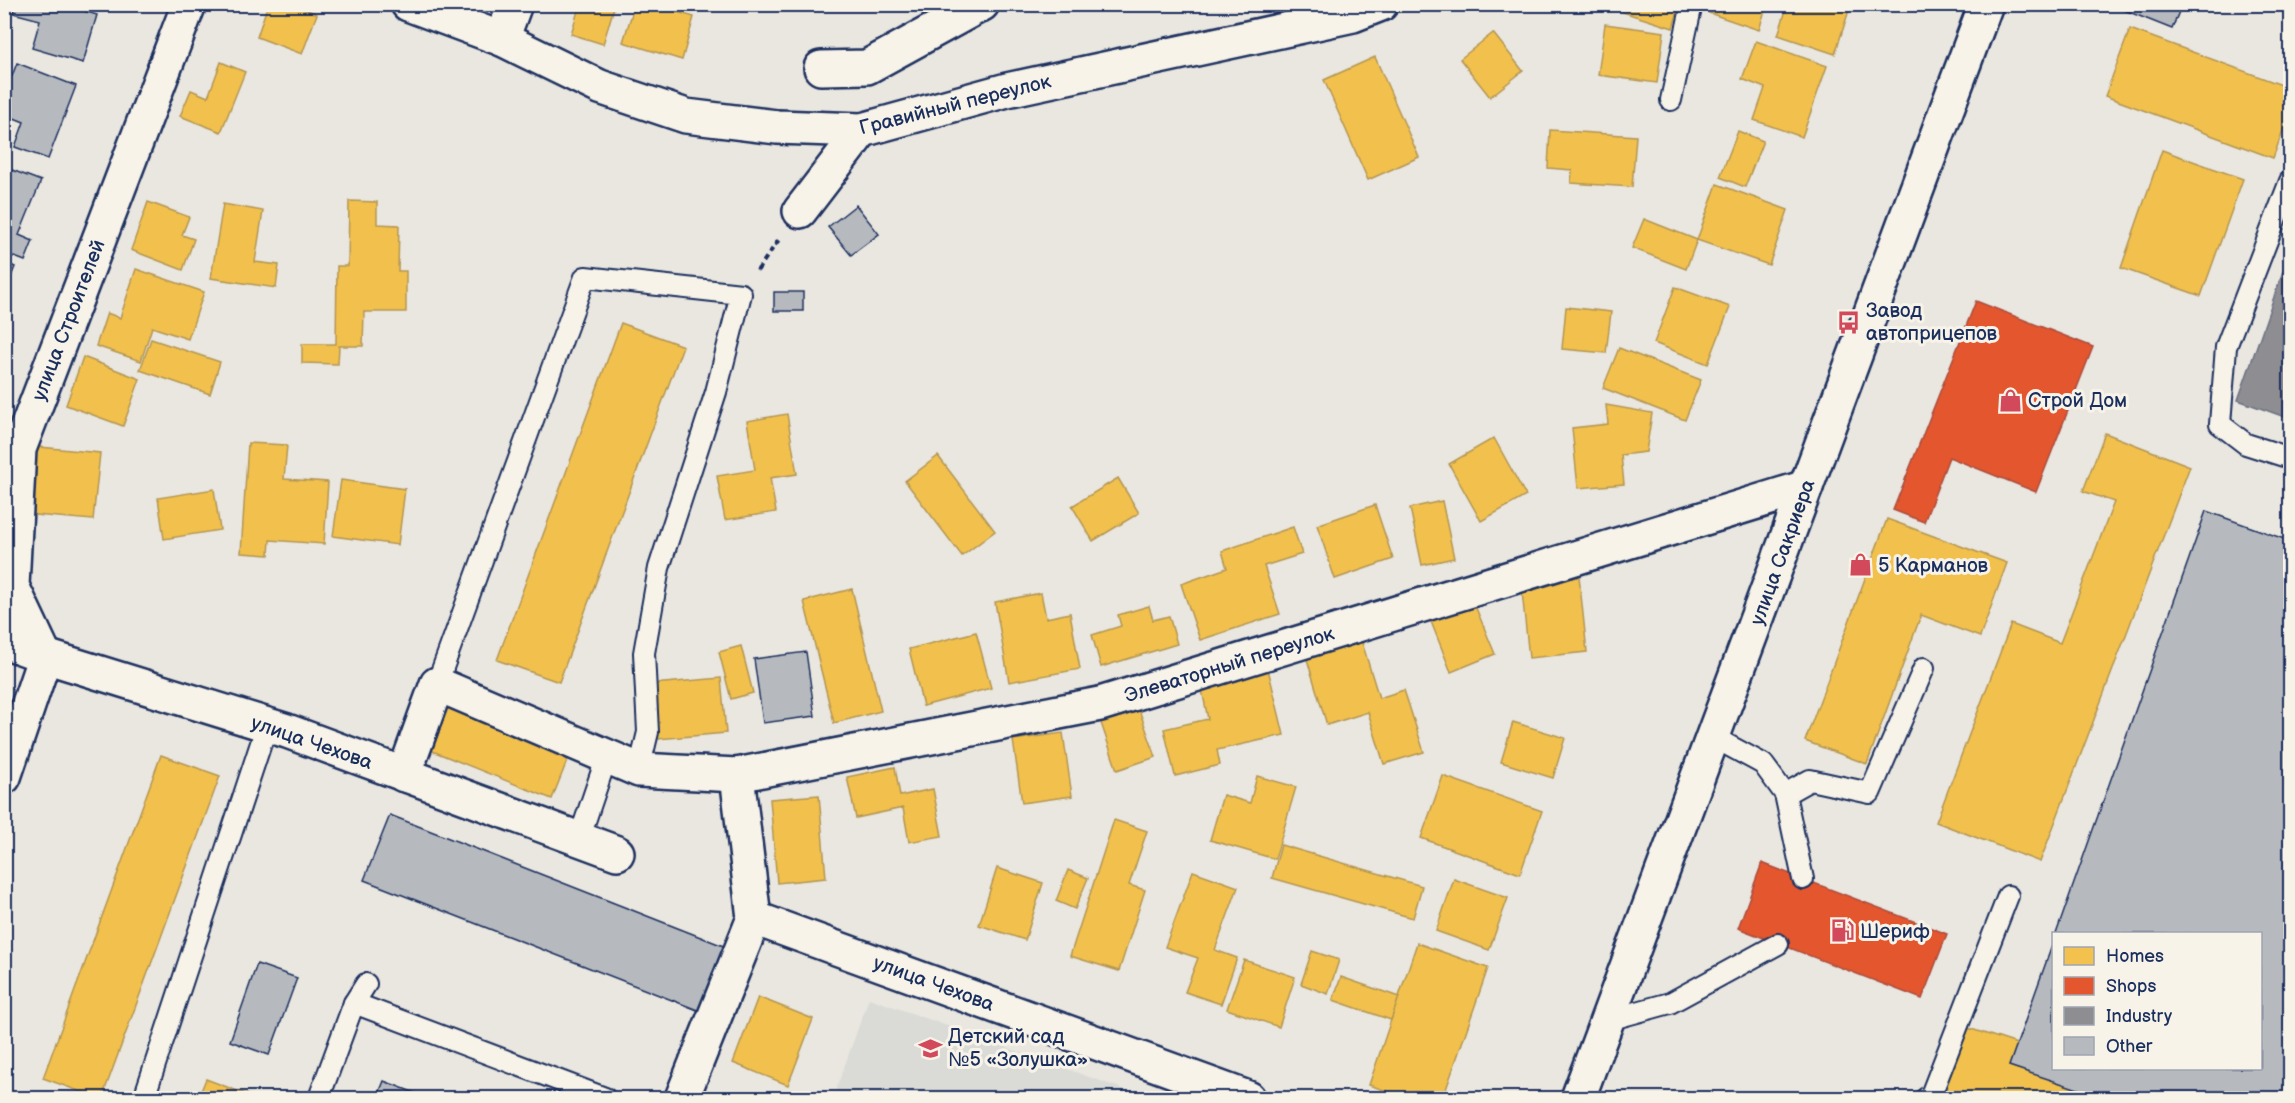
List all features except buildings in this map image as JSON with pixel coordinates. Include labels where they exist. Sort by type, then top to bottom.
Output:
[{"type":"street","name":"улица Строителей","points":[[45,656],[12,586],[19,449],[189,4]]},
{"type":"street","name":"Гравийный переулок","points":[[408,4],[502,39],[600,87],[686,116],[777,127],[862,130],[1007,90],[1229,43],[1372,8]]},
{"type":"street","points":[[502,39],[515,4]]},
{"type":"street","points":[[821,69],[867,67],[982,4]]},
{"type":"street","points":[[1332,4],[1372,8]]},
{"type":"street","name":"улица Сакриера","points":[[1578,1098],[1986,4]]},
{"type":"street","points":[[800,211],[862,130]]},
{"type":"street","name":"Элеваторный переулок","points":[[639,770],[736,775],[1100,704],[1806,487]]},
{"type":"street","name":"улица Чехова","points":[[4,641],[45,656],[267,725],[617,853]]},
{"type":"street","points":[[4,777],[45,656]]},
{"type":"street","points":[[404,775],[437,684],[639,770]]},
{"type":"street","points":[[682,1098],[754,918],[736,775]]},
{"type":"street","name":"улица Чехова","points":[[754,918],[1248,1098]]},
{"type":"lane","points":[[1671,100],[1692,4]]},
{"type":"lane","points":[[2290,181],[2226,347],[2220,424],[2246,444],[2290,458]]},
{"type":"lane","points":[[437,684],[585,277],[741,294],[716,392],[659,568],[644,654],[648,732],[639,770]]},
{"type":"lane","points":[[1785,794],[1810,780],[1870,793],[1924,668]]},
{"type":"lane","points":[[144,1098],[267,725]]},
{"type":"lane","points":[[1713,737],[1763,764],[1785,794],[1803,879]]},
{"type":"lane","points":[[579,839],[607,756]]},
{"type":"lane","points":[[1926,1098],[1931,1095],[2008,896]]},
{"type":"lane","points":[[1608,1020],[1670,1003],[1778,944]]},
{"type":"lane","points":[[319,1098],[354,1003],[366,984]]},
{"type":"lane","points":[[354,1003],[605,1098]]},
{"type":"path","points":[[741,294],[800,211]]},
{"type":"shaded area","name":"Детский сад №5 «Золушка»","points":[[869,998],[1148,1098],[833,1098]]},
{"type":"place","name":"Завод автоприцепов","points":[[1848,322]]},
{"type":"place","name":"Строй Дом","points":[[2010,400]]},
{"type":"place","name":"5 Карманов","points":[[1860,565]]},
{"type":"place","name":"Шериф","points":[[1842,931]]},
{"type":"place","name":"Детский сад №5 «Золушка»","points":[[930,1048]]}]
